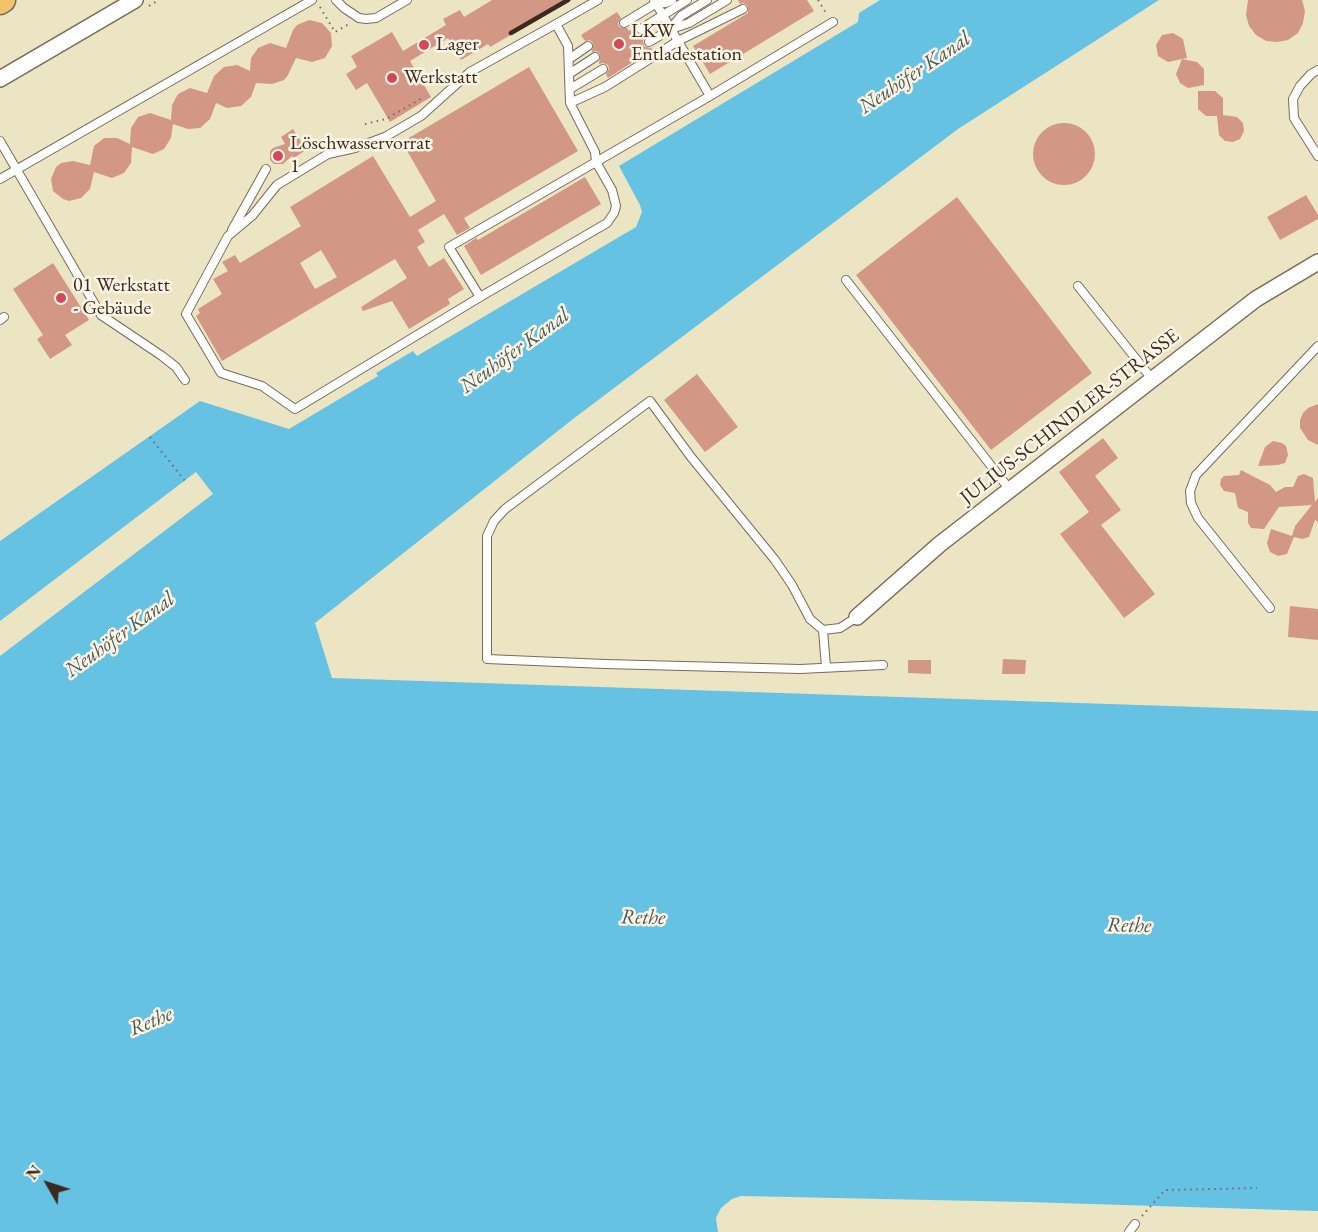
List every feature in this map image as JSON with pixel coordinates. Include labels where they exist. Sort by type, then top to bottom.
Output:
[{"type":"street","points":[[0,79],[135,0]]},
{"type":"street","name":"JULIUS-SCHINDLER-STRASSE","points":[[857,617],[940,544],[1152,379],[1256,299],[1318,262]]},
{"type":"lane","points":[[336,0],[344,9],[359,18],[376,18],[407,0]]},
{"type":"lane","points":[[228,236],[252,216],[277,185],[328,154],[355,148],[385,137],[421,116],[470,72],[598,0]]},
{"type":"lane","points":[[624,23],[655,1],[666,3],[672,0]]},
{"type":"lane","points":[[641,28],[687,0]]},
{"type":"lane","points":[[670,29],[681,16],[707,0]]},
{"type":"lane","points":[[649,42],[670,29],[689,23],[727,0]]},
{"type":"lane","points":[[655,1],[710,96]]},
{"type":"lane","points":[[0,178],[315,2]]},
{"type":"lane","points":[[570,103],[605,87],[678,41],[743,9]]},
{"type":"lane","points":[[480,297],[449,247],[833,22]]},
{"type":"lane","points":[[266,168],[186,314],[221,373],[262,386],[295,409],[607,223],[614,213],[616,206],[612,190],[596,162],[595,152],[570,103],[568,46],[556,24]]},
{"type":"lane","points":[[568,59],[588,46]]},
{"type":"lane","points":[[569,74],[595,57]]},
{"type":"lane","points":[[570,89],[603,69]]},
{"type":"lane","points":[[1318,70],[1300,86],[1293,99],[1294,118],[1318,156]]},
{"type":"lane","points":[[0,141],[101,315],[176,367],[185,380]]},
{"type":"lane","points":[[846,280],[1010,490]]},
{"type":"lane","points":[[1078,286],[1152,379]]},
{"type":"lane","points":[[1270,608],[1198,518],[1191,503],[1190,491],[1196,475],[1318,346]]},
{"type":"lane","points":[[826,667],[823,630],[810,619],[792,585],[775,560],[691,457],[650,401],[506,508],[494,521],[487,536],[487,658],[605,664],[800,669],[883,665]]},
{"type":"lane","points":[[823,630],[840,628],[857,617]]},
{"type":"lane","points":[[1129,1232],[1135,1224]]},
{"type":"path","points":[[818,0],[833,22]]},
{"type":"path","points":[[315,2],[335,32],[359,18]]},
{"type":"path","points":[[150,437],[185,481]]},
{"type":"path","points":[[1135,1224],[1165,1190],[1257,1188]]},
{"type":"water","points":[[880,0],[1159,0],[958,129],[573,419],[315,623],[332,678],[1318,711],[1318,1211],[741,1196],[732,1199],[721,1208],[716,1218],[718,1232],[0,1232],[0,541],[200,401],[289,429],[378,376],[376,373],[413,351],[417,356],[636,227],[642,212],[619,166],[858,22],[859,13]]},
{"type":"pier","points":[[196,472],[213,494],[0,656],[0,621]]},
{"type":"building","points":[[492,0],[571,0],[490,47],[488,44],[461,60],[448,38],[410,61],[431,97],[390,122],[367,83],[356,90],[346,74],[357,67],[351,56],[392,32],[403,51],[446,25],[443,19],[460,10],[464,17]]},
{"type":"building","points":[[738,0],[807,0],[814,11],[710,74],[693,46],[748,13],[748,6],[744,3],[740,4]]},
{"type":"building","points":[[1248,0],[1302,0],[1305,11],[1298,33],[1288,40],[1277,42],[1266,41],[1256,35],[1249,26],[1246,15]]},
{"type":"building","name":"LKW Entladestation","points":[[617,12],[621,18],[618,23],[619,27],[627,28],[629,31],[636,27],[636,33],[644,34],[646,37],[643,41],[644,46],[653,49],[608,78],[606,74],[609,69],[608,65],[599,64],[600,54],[597,51],[592,52],[593,43],[590,40],[585,41],[581,35]]},
{"type":"building","points":[[309,20],[322,23],[331,33],[332,46],[325,58],[312,62],[296,58],[284,80],[272,84],[256,83],[251,97],[241,106],[227,108],[216,103],[210,119],[200,128],[188,129],[173,124],[171,138],[164,149],[153,154],[132,147],[131,163],[124,173],[112,178],[94,172],[90,189],[81,198],[69,201],[53,191],[51,179],[56,167],[61,163],[73,161],[90,165],[94,146],[104,138],[117,138],[130,144],[131,128],[138,117],[150,113],[171,120],[172,105],[178,94],[190,88],[207,93],[214,76],[224,67],[237,65],[250,71],[251,58],[258,48],[270,43],[286,48],[297,25]]},
{"type":"building","points":[[1173,33],[1183,39],[1187,58],[1168,62],[1158,56],[1156,45],[1162,35]]},
{"type":"building","points":[[1182,59],[1197,62],[1204,69],[1204,85],[1188,88],[1180,83],[1176,74]]},
{"type":"building","points":[[529,67],[578,151],[464,218],[470,228],[457,235],[444,214],[418,230],[425,242],[417,247],[429,267],[444,258],[464,289],[448,299],[450,304],[409,329],[392,301],[363,311],[361,307],[407,278],[395,259],[222,361],[196,316],[200,313],[198,309],[222,294],[213,279],[228,271],[222,262],[235,255],[240,263],[301,226],[290,207],[373,156],[410,217],[436,201],[402,142]],"holes":[[[321,250],[337,277],[315,289],[300,263]]]},
{"type":"building","points":[[1198,91],[1215,91],[1223,98],[1223,115],[1237,117],[1243,123],[1244,131],[1240,139],[1233,142],[1225,141],[1219,135],[1217,116],[1206,116],[1198,109]]},
{"type":"building","points":[[1064,123],[1081,128],[1086,132],[1090,137],[1095,154],[1090,171],[1086,176],[1081,180],[1064,185],[1047,180],[1042,176],[1038,171],[1033,154],[1038,137],[1042,132],[1047,128]]},
{"type":"building","points":[[293,129],[306,150],[294,158],[292,156],[283,164],[274,164],[270,160],[270,151],[285,144],[281,137]]},
{"type":"building","points":[[585,177],[601,204],[481,275],[464,246]]},
{"type":"building","points":[[1306,195],[1318,219],[1280,240],[1267,217]]},
{"type":"building","points":[[957,197],[1092,373],[991,450],[856,275]]},
{"type":"building","name":"01 Werkstatt - Gebäude","points":[[53,263],[89,320],[65,335],[72,345],[50,359],[37,339],[43,335],[13,289]]},
{"type":"building","points":[[697,374],[738,427],[705,452],[664,400]]},
{"type":"building","points":[[1318,404],[1318,445],[1308,440],[1300,428],[1300,420],[1308,408]]},
{"type":"building","points":[[1103,438],[1118,458],[1095,476],[1121,510],[1101,525],[1155,594],[1124,618],[1060,534],[1089,512],[1059,472]]},
{"type":"building","points":[[1273,441],[1286,446],[1288,455],[1285,463],[1258,466],[1265,447]]},
{"type":"building","points":[[1241,470],[1270,485],[1276,492],[1285,487],[1293,487],[1298,476],[1304,474],[1313,478],[1315,502],[1318,498],[1318,522],[1315,520],[1309,537],[1302,539],[1294,537],[1287,554],[1278,556],[1270,552],[1267,543],[1271,529],[1292,536],[1295,526],[1312,505],[1279,507],[1264,529],[1251,528],[1248,523],[1248,512],[1238,508],[1235,493],[1224,491],[1220,485],[1224,476],[1239,475]]},
{"type":"building","points":[[1290,606],[1318,609],[1318,640],[1288,637]]},
{"type":"building","points":[[1003,659],[1026,660],[1025,674],[1002,674]]},
{"type":"building","points":[[908,660],[931,660],[931,674],[908,673]]},
{"type":"railway","points":[[511,33],[568,0]]},
{"type":"place","name":"LKW Entladestation","points":[[619,44]]},
{"type":"place","name":"Lager","points":[[424,45]]},
{"type":"place","name":"Werkstatt","points":[[392,78]]},
{"type":"place","name":"Löschwasservorrat 1","points":[[278,156]]},
{"type":"place","name":"01 Werkstatt - Gebäude","points":[[61,298]]},
{"type":"water label","name":"Neuhöfer Kanal","points":[[915,73]]},
{"type":"water label","name":"Neuhöfer Kanal","points":[[515,351]]},
{"type":"water label","name":"Neuhöfer Kanal","points":[[120,635]]},
{"type":"water label","name":"Rethe","points":[[643,918]]},
{"type":"water label","name":"Rethe","points":[[1129,926]]},
{"type":"water label","name":"Rethe","points":[[151,1022]]}]
